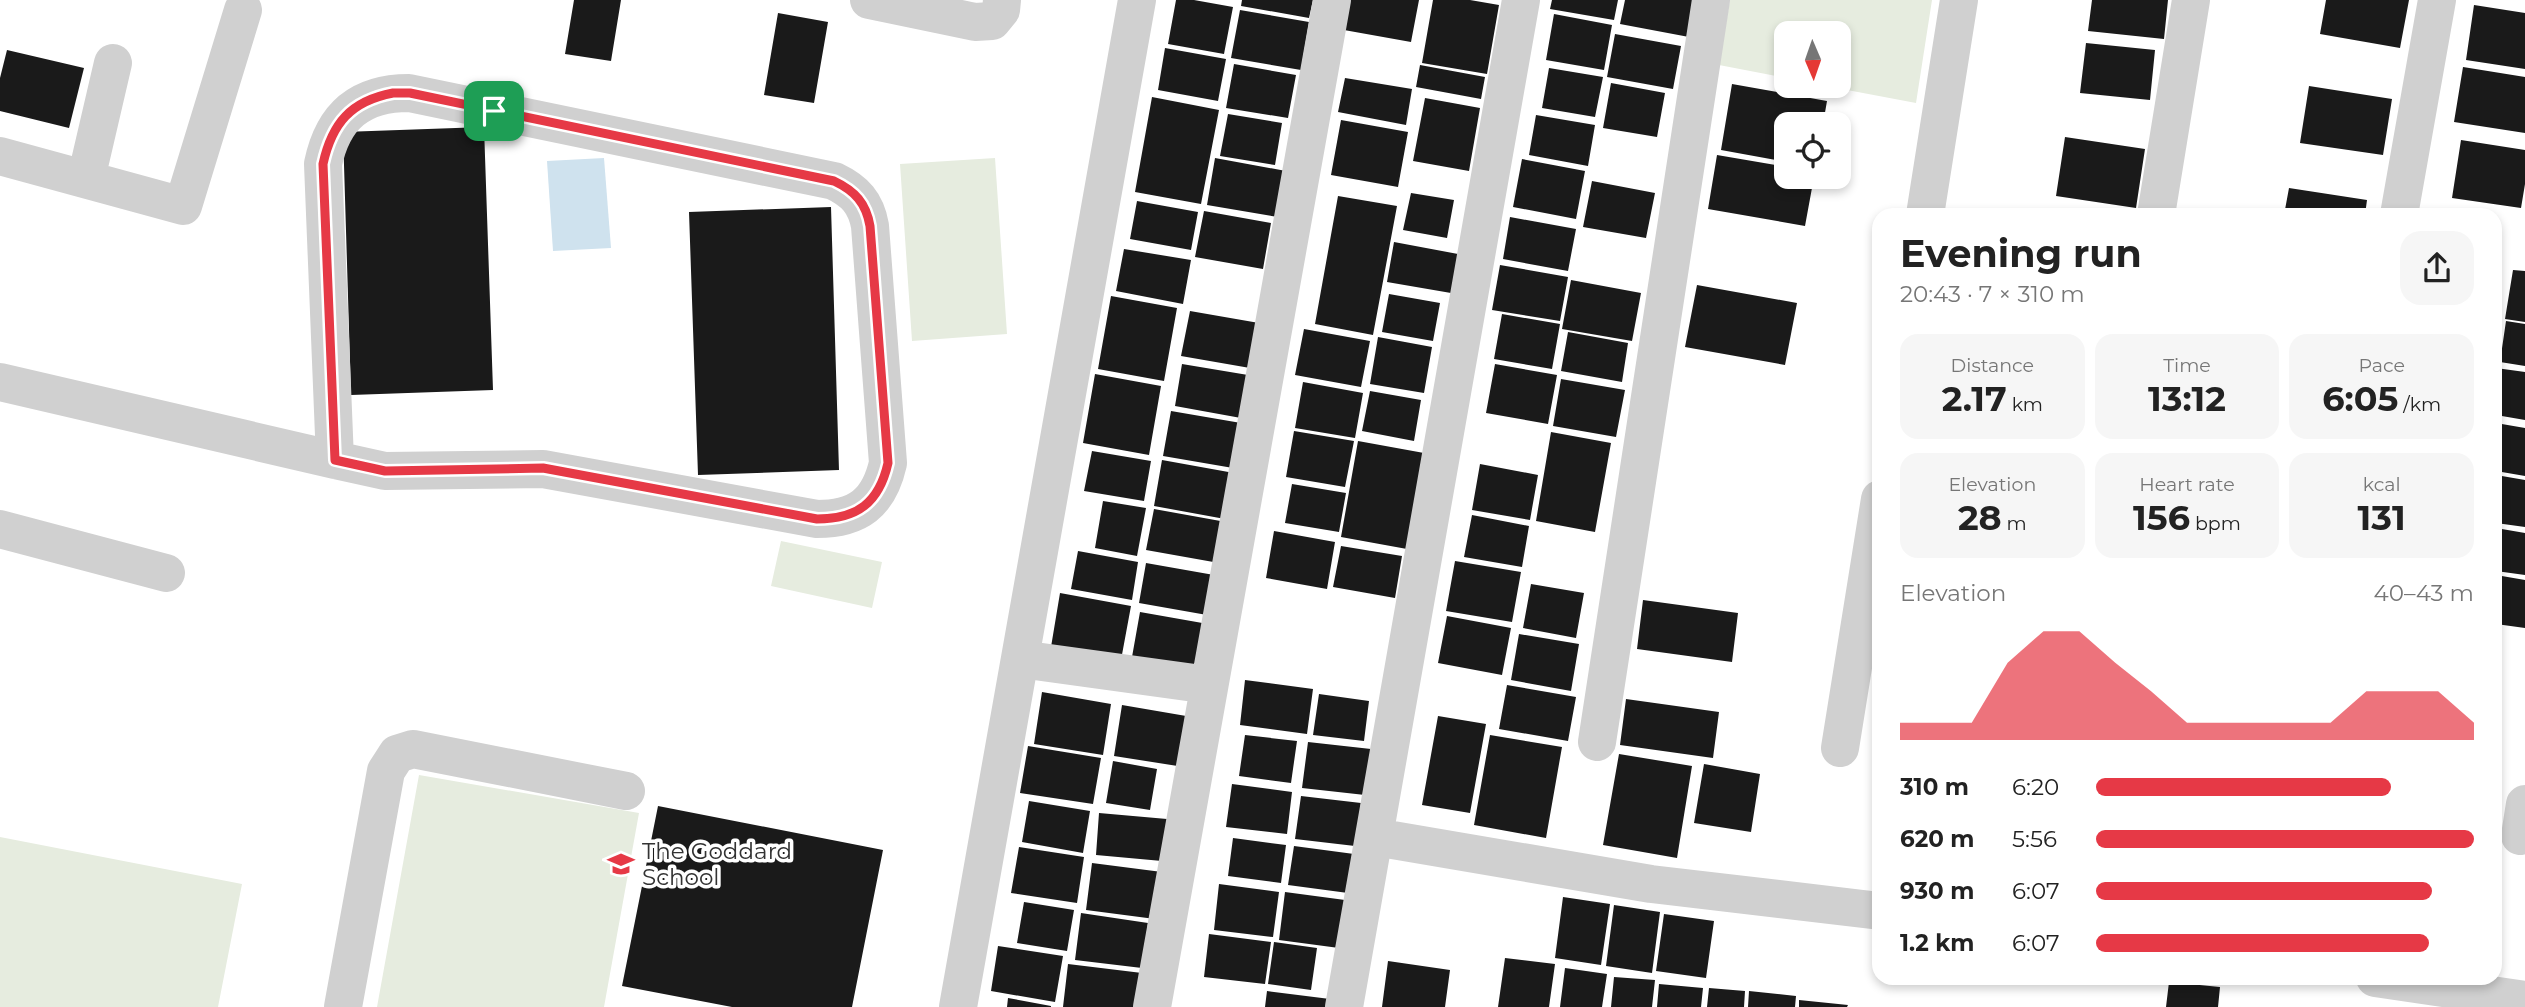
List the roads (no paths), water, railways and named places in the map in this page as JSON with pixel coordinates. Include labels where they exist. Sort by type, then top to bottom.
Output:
[{"type":"street","points":[[869,0],[975,22],[992,21],[1001,10],[1002,0]]},
{"type":"street","points":[[958,1007],[1137,0]]},
{"type":"street","points":[[1152,1007],[1332,0]]},
{"type":"street","points":[[1345,1007],[1521,0]]},
{"type":"street","points":[[1597,742],[1711,0]]},
{"type":"street","points":[[1926,208],[1959,0]]},
{"type":"street","points":[[2157,208],[2191,0]]},
{"type":"street","points":[[2400,208],[2437,0]]},
{"type":"street","points":[[0,156],[183,206],[243,10]]},
{"type":"street","points":[[86,179],[113,63]]},
{"type":"street","points":[[0,382],[335,460],[385,471],[543,468],[817,519],[835,519],[866,506],[885,479],[888,463],[870,226],[864,206],[848,187],[834,181],[410,93],[377,96],[362,103],[335,127],[323,164],[335,460]]},
{"type":"street","points":[[0,529],[166,573]]},
{"type":"street","points":[[1840,748],[1872,549]]},
{"type":"street","points":[[1020,659],[1209,685]]},
{"type":"street","points":[[343,1007],[386,771],[397,754],[412,749],[626,790]]},
{"type":"street","points":[[1375,837],[1651,884],[1872,910]]},
{"type":"street","points":[[2423,985],[2525,1000]]},
{"type":"water","points":[[604,158],[611,248],[553,251],[547,161]]},
{"type":"place","name":"The Goddard School","points":[[621,864]]}]
